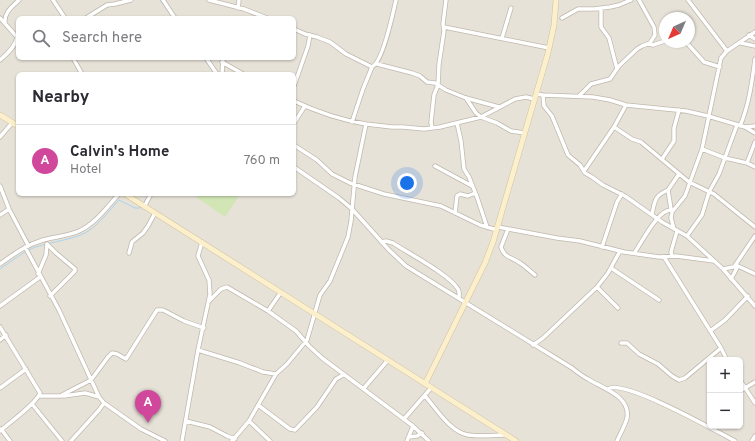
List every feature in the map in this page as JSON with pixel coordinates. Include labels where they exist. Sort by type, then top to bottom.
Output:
[{"type":"main road","points":[[425,384],[485,263],[498,229],[549,48],[554,25],[556,0]]},
{"type":"main road","points":[[0,115],[16,125]]},
{"type":"main road","points":[[132,196],[144,206],[516,441]]},
{"type":"street","points":[[5,24],[5,16],[19,0]]},
{"type":"street","points":[[54,0],[63,16]]},
{"type":"street","points":[[89,16],[107,5],[131,0]]},
{"type":"street","points":[[163,0],[174,16]]},
{"type":"street","points":[[209,0],[261,16]]},
{"type":"street","points":[[238,8],[239,0]]},
{"type":"street","points":[[352,122],[372,68],[377,64],[390,26],[396,0]]},
{"type":"street","points":[[432,128],[431,122],[434,95],[438,85],[446,0]]},
{"type":"street","points":[[562,18],[578,9],[601,9],[619,5],[631,0]]},
{"type":"street","points":[[579,96],[591,84],[610,79],[617,69],[640,47],[648,44],[655,37],[656,32],[639,0]]},
{"type":"street","points":[[688,0],[727,51]]},
{"type":"street","points":[[502,38],[511,8]]},
{"type":"street","points":[[601,9],[601,27],[606,33],[610,42],[617,69]]},
{"type":"street","points":[[0,18],[16,34]]},
{"type":"street","points":[[444,27],[549,48]]},
{"type":"street","points":[[296,30],[330,42],[346,54],[372,68]]},
{"type":"street","points":[[635,252],[661,214],[672,210],[683,200],[702,149],[721,58],[727,51],[741,43],[749,35],[755,32]]},
{"type":"street","points":[[296,80],[308,46],[310,35]]},
{"type":"street","points":[[749,35],[755,39]]},
{"type":"street","points":[[0,60],[16,43]]},
{"type":"street","points":[[648,44],[653,45],[659,43]]},
{"type":"street","points":[[741,43],[755,46]]},
{"type":"street","points":[[691,48],[704,62],[720,67]]},
{"type":"street","points":[[687,236],[700,219],[709,192],[745,113],[750,97],[755,59]]},
{"type":"street","points":[[73,60],[81,72]]},
{"type":"street","points":[[208,60],[216,72]]},
{"type":"street","points":[[222,72],[223,60]]},
{"type":"street","points":[[223,60],[240,72]]},
{"type":"street","points":[[377,64],[412,73],[420,76],[427,82],[438,85],[442,89],[466,98],[498,107]]},
{"type":"street","points":[[543,95],[544,105],[552,116],[568,155],[580,165],[584,171],[603,185],[622,194],[687,236],[723,268],[755,306]]},
{"type":"street","points":[[296,102],[322,113],[352,122],[424,129],[481,117],[520,97],[543,95],[579,96],[610,100],[626,105],[679,110],[708,116],[738,126],[755,126]]},
{"type":"street","points":[[750,97],[755,99]]},
{"type":"street","points":[[466,98],[476,113],[481,117],[497,123],[511,131],[525,133]]},
{"type":"street","points":[[584,171],[614,127],[626,105]]},
{"type":"street","points":[[296,120],[305,106]]},
{"type":"street","points":[[662,159],[674,141],[674,128],[679,110]]},
{"type":"street","points":[[0,138],[12,123]]},
{"type":"street","points":[[457,123],[461,141],[464,169],[469,177],[487,227]]},
{"type":"street","points":[[186,420],[210,427],[233,440],[249,421],[276,374],[306,342],[313,313],[320,293],[330,280],[348,237],[356,169],[366,124]]},
{"type":"street","points":[[614,127],[632,139],[641,142],[689,182],[718,197],[755,227]]},
{"type":"street","points":[[745,127],[755,132]]},
{"type":"street","points":[[747,163],[755,142]]},
{"type":"street","points":[[296,147],[317,160],[332,174],[354,185],[384,194],[441,206],[487,227],[580,241],[620,251],[664,257],[672,256],[714,261]]},
{"type":"street","points":[[702,149],[725,158],[747,163],[755,167]]},
{"type":"street","points":[[435,166],[472,186]]},
{"type":"street","points":[[296,168],[339,198],[352,209],[381,242],[406,266],[588,379],[608,389],[620,399],[627,410],[627,419],[617,441]]},
{"type":"street","points":[[652,214],[654,202],[657,197],[661,193],[668,190],[679,174]]},
{"type":"street","points":[[0,186],[39,275],[58,310],[99,397],[104,403],[141,430],[165,441]]},
{"type":"street","points":[[668,190],[672,210],[671,218],[676,230],[671,252],[672,256]]},
{"type":"street","points":[[455,213],[457,196],[460,194],[468,196],[475,193]]},
{"type":"street","points":[[602,247],[617,202],[622,194]]},
{"type":"street","points":[[0,264],[26,246],[47,239],[74,233],[85,228],[117,196]]},
{"type":"street","points":[[144,206],[150,196]]},
{"type":"street","points":[[0,215],[9,209]]},
{"type":"street","points":[[129,253],[132,242],[143,233],[155,213]]},
{"type":"street","points":[[508,229],[501,247],[504,254],[520,263],[535,275]]},
{"type":"street","points":[[734,267],[755,236]]},
{"type":"street","points":[[0,306],[39,275],[46,256],[47,239]]},
{"type":"street","points":[[381,242],[386,241],[393,243],[436,270],[457,287],[460,292],[459,298]]},
{"type":"street","points":[[182,441],[211,287],[210,280],[198,254],[202,242]]},
{"type":"street","points":[[47,244],[75,269],[75,271],[50,296]]},
{"type":"street","points":[[533,345],[553,329],[597,287],[620,251]]},
{"type":"street","points":[[664,257],[726,357]]},
{"type":"street","points":[[723,268],[738,266],[755,274]]},
{"type":"street","points":[[731,279],[738,266]]},
{"type":"street","points":[[610,268],[659,300]]},
{"type":"street","points":[[209,301],[221,289],[227,287],[268,311],[296,331],[322,358],[343,375],[364,388],[422,433],[429,441]]},
{"type":"street","points":[[597,287],[612,304],[618,308]]},
{"type":"street","points":[[268,311],[281,292]]},
{"type":"street","points":[[710,331],[730,315],[748,296]]},
{"type":"street","points":[[60,396],[91,380],[110,354],[118,354],[124,359],[127,357],[156,310],[163,310],[184,321],[204,328]]},
{"type":"street","points":[[0,327],[35,386],[40,391],[39,396],[32,404],[0,430],[10,441]]},
{"type":"street","points":[[0,340],[6,335]]},
{"type":"street","points":[[622,343],[627,342],[639,354],[658,364],[679,380],[685,378],[721,348]]},
{"type":"street","points":[[198,350],[234,360],[263,372],[276,374]]},
{"type":"street","points":[[364,388],[388,360]]},
{"type":"street","points":[[0,388],[26,370]]},
{"type":"street","points":[[258,405],[290,429],[295,430],[317,407],[336,379],[343,375]]},
{"type":"street","points":[[745,388],[755,382]]},
{"type":"street","points":[[743,385],[755,403]]},
{"type":"street","points":[[608,389],[614,387],[635,392],[707,424]]},
{"type":"street","points":[[404,419],[431,388]]},
{"type":"street","points":[[39,396],[60,396],[85,393],[99,397]]},
{"type":"street","points":[[425,396],[435,409],[458,431],[468,435],[507,435]]},
{"type":"street","points":[[71,441],[104,403]]},
{"type":"street","points":[[32,404],[62,441]]},
{"type":"street","points":[[249,421],[270,441]]},
{"type":"street","points":[[407,441],[413,426]]},
{"type":"street","points":[[716,429],[735,441]]},
{"type":"street","points":[[409,436],[417,436],[422,433]]},
{"type":"street","points":[[468,435],[468,441]]},
{"type":"street","points":[[752,441],[755,436]]},
{"type":"shaded area","points":[[0,0],[755,0],[755,441],[0,441]]},
{"type":"green space","points":[[197,196],[239,196],[225,217],[196,197]]},
{"type":"waterway","points":[[160,0],[170,14]]},
{"type":"waterway","points":[[204,60],[214,72]]},
{"type":"waterway","points":[[143,204],[148,196]]},
{"type":"waterway","points":[[28,250],[85,233],[99,223],[119,200],[135,208],[140,208],[141,206]]},
{"type":"waterway","points":[[0,269],[26,251]]},
{"type":"place","name":"Calvin's Home","points":[[148,423]]}]
